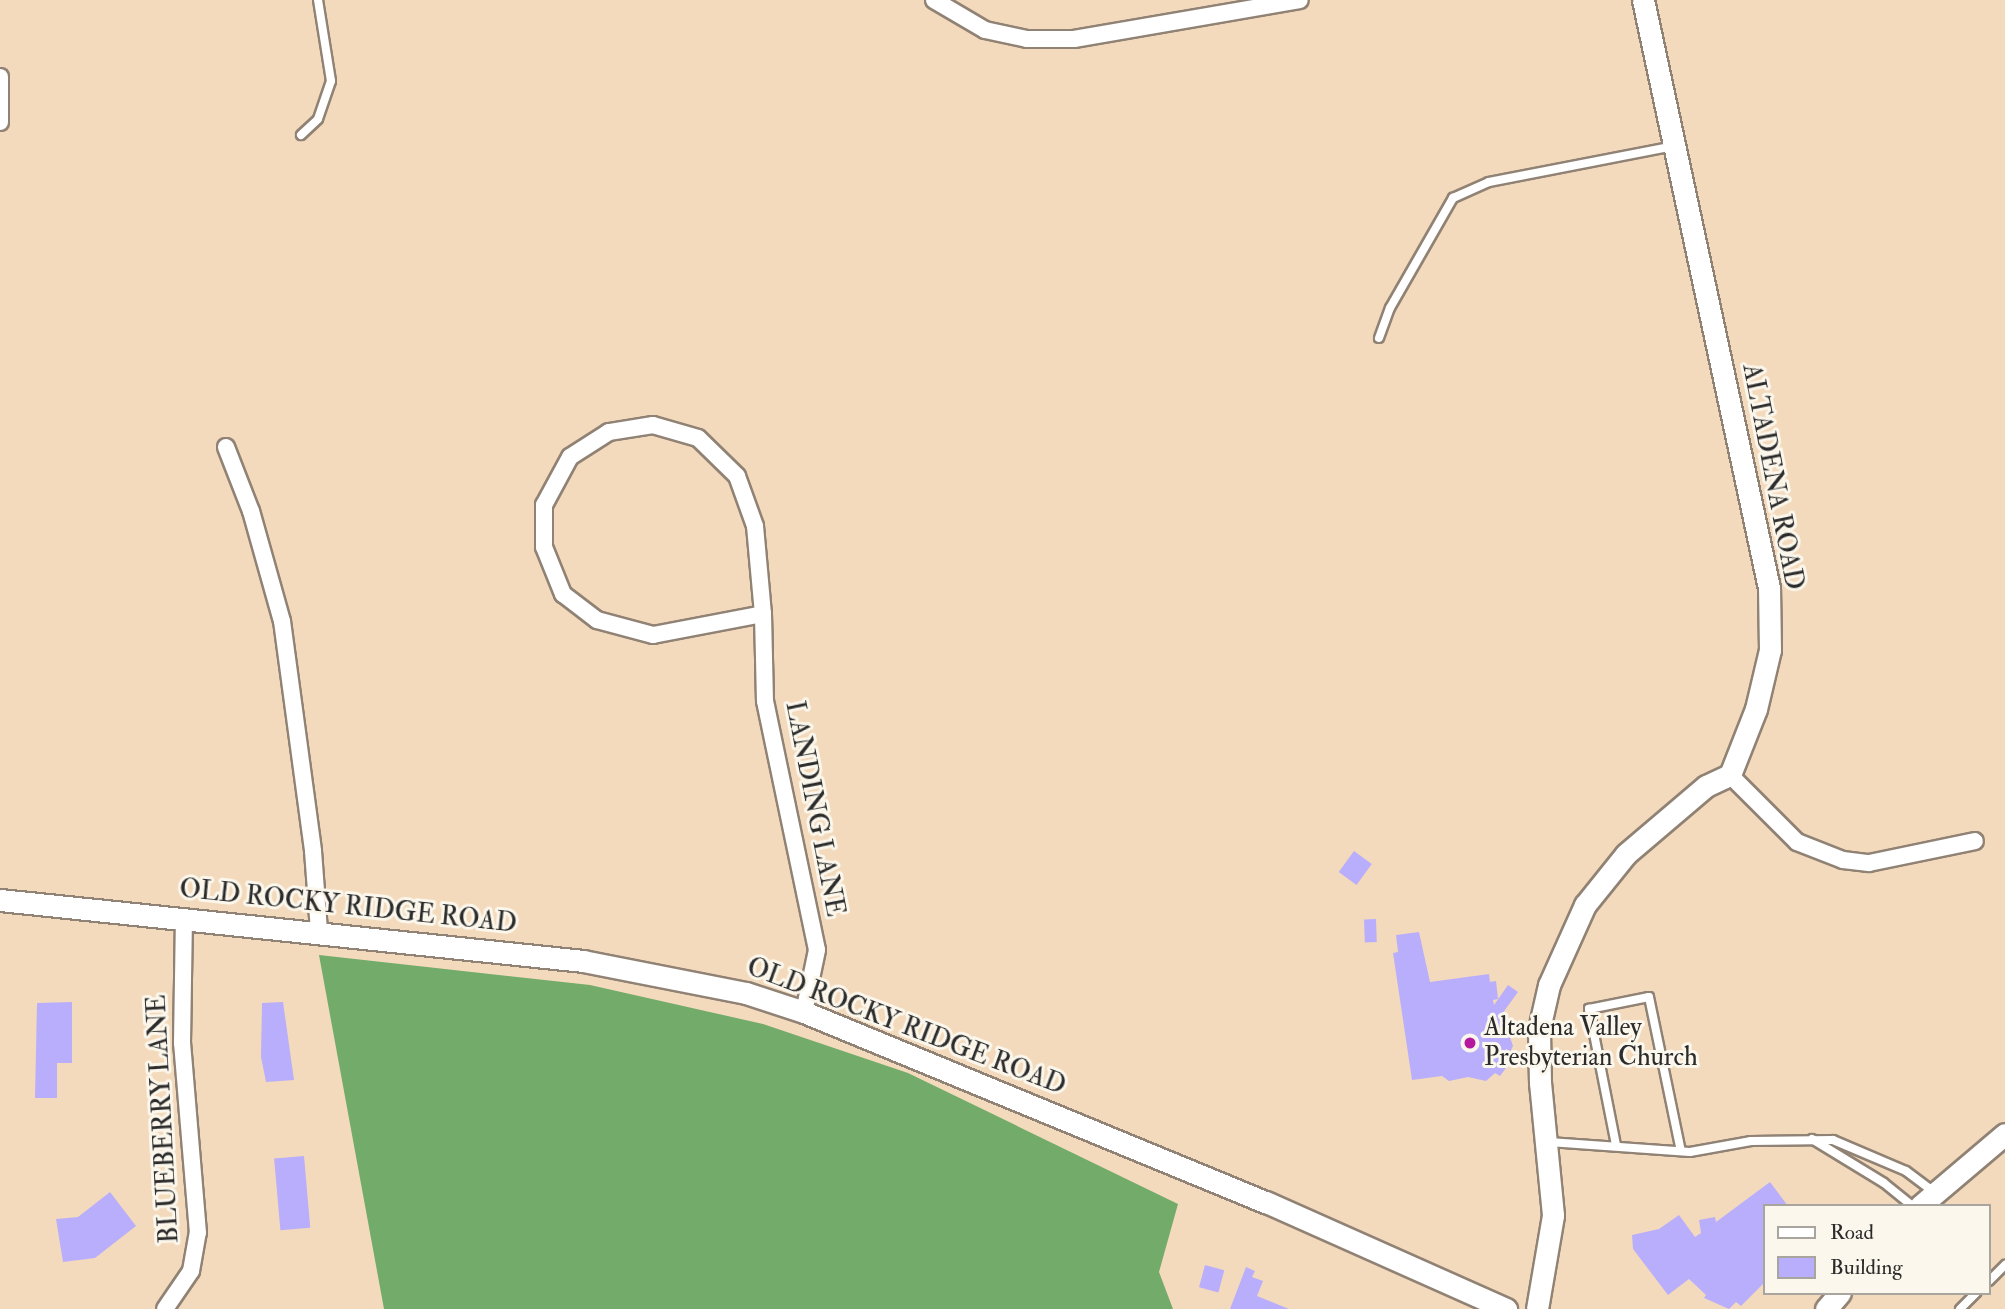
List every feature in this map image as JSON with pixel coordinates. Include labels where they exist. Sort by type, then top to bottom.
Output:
[{"type":"street","points":[[934,0],[985,30],[1027,39],[1074,39],[1300,0]]},
{"type":"street","name":"ALTADENA ROAD","points":[[1643,0],[1769,588],[1770,650],[1756,709],[1730,775]]},
{"type":"street","points":[[0,77],[0,122]]},
{"type":"street","name":"LANDING LANE","points":[[763,614],[653,635],[597,620],[571,600],[563,593],[544,547],[544,505],[570,457],[609,432],[653,425],[698,438],[737,476],[755,526],[763,614],[765,701],[817,950],[804,1012]]},
{"type":"street","points":[[226,447],[251,511],[282,621],[313,851],[318,930]]},
{"type":"street","points":[[1536,1309],[1553,1215],[1539,1029],[1561,950],[1585,905],[1626,854],[1706,786],[1730,775],[1797,842],[1843,860],[1869,863],[1975,841]]},
{"type":"street","name":"OLD ROCKY RIDGE ROAD","points":[[0,900],[318,930],[665,974],[804,1012],[1367,1244],[1506,1309]]},
{"type":"street","name":"BLUEBERRY LANE","points":[[165,1309],[191,1271],[198,1233],[182,1043],[184,918]]},
{"type":"street","points":[[1928,1199],[2005,1134]]},
{"type":"street","points":[[1826,1309],[1838,1295]]},
{"type":"lane","points":[[300,135],[317,119],[331,81],[318,0]]},
{"type":"lane","points":[[1378,338],[1390,308],[1453,198],[1489,182],[1674,146]]},
{"type":"lane","points":[[1616,1145],[1589,1009],[1649,997],[1681,1151]]},
{"type":"lane","points":[[1546,1142],[1681,1151],[1812,1139],[1859,1148],[1906,1171],[1928,1199]]},
{"type":"lane","points":[[1812,1139],[1884,1183],[1910,1204]]},
{"type":"lane","points":[[1991,1279],[2005,1265]]},
{"type":"lane","points":[[1960,1309],[1974,1295]]},
{"type":"green space","points":[[319,955],[590,985],[763,1024],[908,1073],[1178,1204],[1159,1272],[1173,1309],[384,1309]]},
{"type":"building","points":[[1354,851],[1372,864],[1357,885],[1339,872]]},
{"type":"building","points":[[1364,919],[1376,919],[1377,942],[1365,942]]},
{"type":"building","points":[[1419,932],[1430,982],[1489,974],[1490,982],[1496,981],[1498,999],[1493,1000],[1494,1005],[1508,985],[1518,992],[1502,1014],[1513,1046],[1508,1056],[1512,1060],[1500,1076],[1495,1073],[1486,1081],[1468,1077],[1449,1081],[1442,1076],[1412,1080],[1393,953],[1398,952],[1396,935]]},
{"type":"building","points":[[72,1002],[72,1063],[57,1063],[57,1098],[35,1098],[37,1003]]},
{"type":"building","points":[[283,1002],[294,1080],[266,1082],[261,1057],[262,1003]]},
{"type":"building","points":[[304,1156],[310,1228],[280,1230],[274,1159]]},
{"type":"building","points":[[1770,1182],[1786,1204],[1764,1204],[1764,1283],[1741,1306],[1736,1302],[1729,1309],[1704,1298],[1706,1295],[1689,1279],[1668,1295],[1633,1249],[1632,1235],[1659,1229],[1679,1215],[1695,1237],[1701,1233],[1699,1220],[1715,1217],[1716,1222]]},
{"type":"building","points":[[110,1192],[136,1226],[95,1258],[63,1262],[56,1219],[78,1217]]},
{"type":"building","points":[[1205,1265],[1224,1270],[1218,1292],[1199,1287]]},
{"type":"building","points":[[1246,1267],[1255,1271],[1252,1277],[1263,1281],[1257,1296],[1289,1309],[1230,1309]]},
{"type":"place","name":"Altadena Valley Presbyterian Church","points":[[1470,1043]]}]
